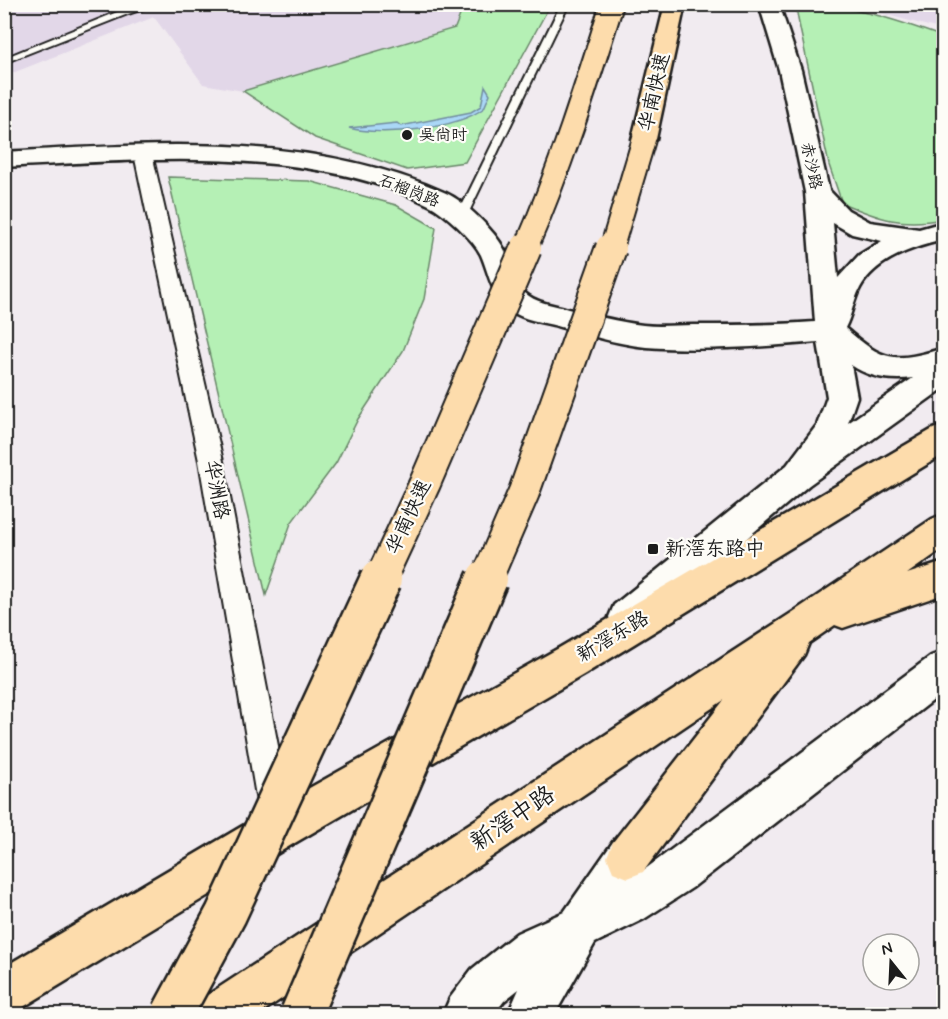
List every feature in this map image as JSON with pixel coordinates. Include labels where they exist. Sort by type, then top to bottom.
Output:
[{"type":"highway","name":"华南快速","points":[[172,1014],[226,914],[425,483],[540,216],[586,87],[612,4]]},
{"type":"highway","name":"华南快速","points":[[301,1014],[524,492],[603,275],[644,139],[675,4]]},
{"type":"highway","name":"新滘东路","points":[[278,829],[572,661],[944,438]]},
{"type":"highway","points":[[628,857],[806,624],[944,529]]},
{"type":"highway","points":[[806,624],[944,578]]},
{"type":"highway","name":"新滘中路","points":[[219,1014],[806,624]]},
{"type":"highway","points":[[4,993],[278,829]]},
{"type":"main road","name":"赤沙路","points":[[769,4],[790,70],[817,192],[830,332],[842,398],[830,431],[798,475]]},
{"type":"main road","name":"石榴岗路","points":[[4,160],[144,154],[245,153],[328,165],[394,182],[440,200],[462,216],[492,250],[506,287],[519,303],[551,315],[604,329],[645,336],[763,336],[830,332]]},
{"type":"main road","points":[[817,192],[833,213],[852,225],[870,231],[931,234]]},
{"type":"main road","points":[[931,234],[876,256],[858,270],[849,282],[830,332],[873,364],[901,368],[944,359]]},
{"type":"main road","points":[[572,661],[798,475],[944,372]]},
{"type":"main road","points":[[466,1014],[488,985],[533,949],[629,904],[677,873],[944,669]]},
{"type":"main road","points":[[531,1014],[550,973],[576,929],[628,857]]},
{"type":"street","name":"华洲路","points":[[144,154],[211,461],[278,829]]},
{"type":"lane","points":[[4,61],[125,12],[153,4]]},
{"type":"lane","points":[[462,216],[565,4]]},
{"type":"shaded area","points":[[5,5],[464,5],[455,28],[243,91],[203,84],[154,17],[5,76]]},
{"type":"shaded area","points":[[851,5],[943,5],[943,30]]},
{"type":"green space","points":[[464,5],[550,5],[465,162],[407,170],[315,138],[243,91],[455,28]]},
{"type":"green space","points":[[796,6],[855,10],[943,37],[943,219],[903,222],[880,217],[842,203],[829,165],[798,19]]},
{"type":"green space","points":[[168,177],[309,181],[396,205],[436,228],[424,299],[403,351],[358,419],[336,463],[291,523],[266,595]]},
{"type":"water","points":[[485,86],[490,94],[484,108],[456,121],[438,126],[399,131],[363,131],[349,128],[397,123],[401,126],[471,112],[481,106]]},
{"type":"place","name":"吴尚时","points":[[407,135]]},
{"type":"place","name":"新滘东路中","points":[[653,549]]}]
